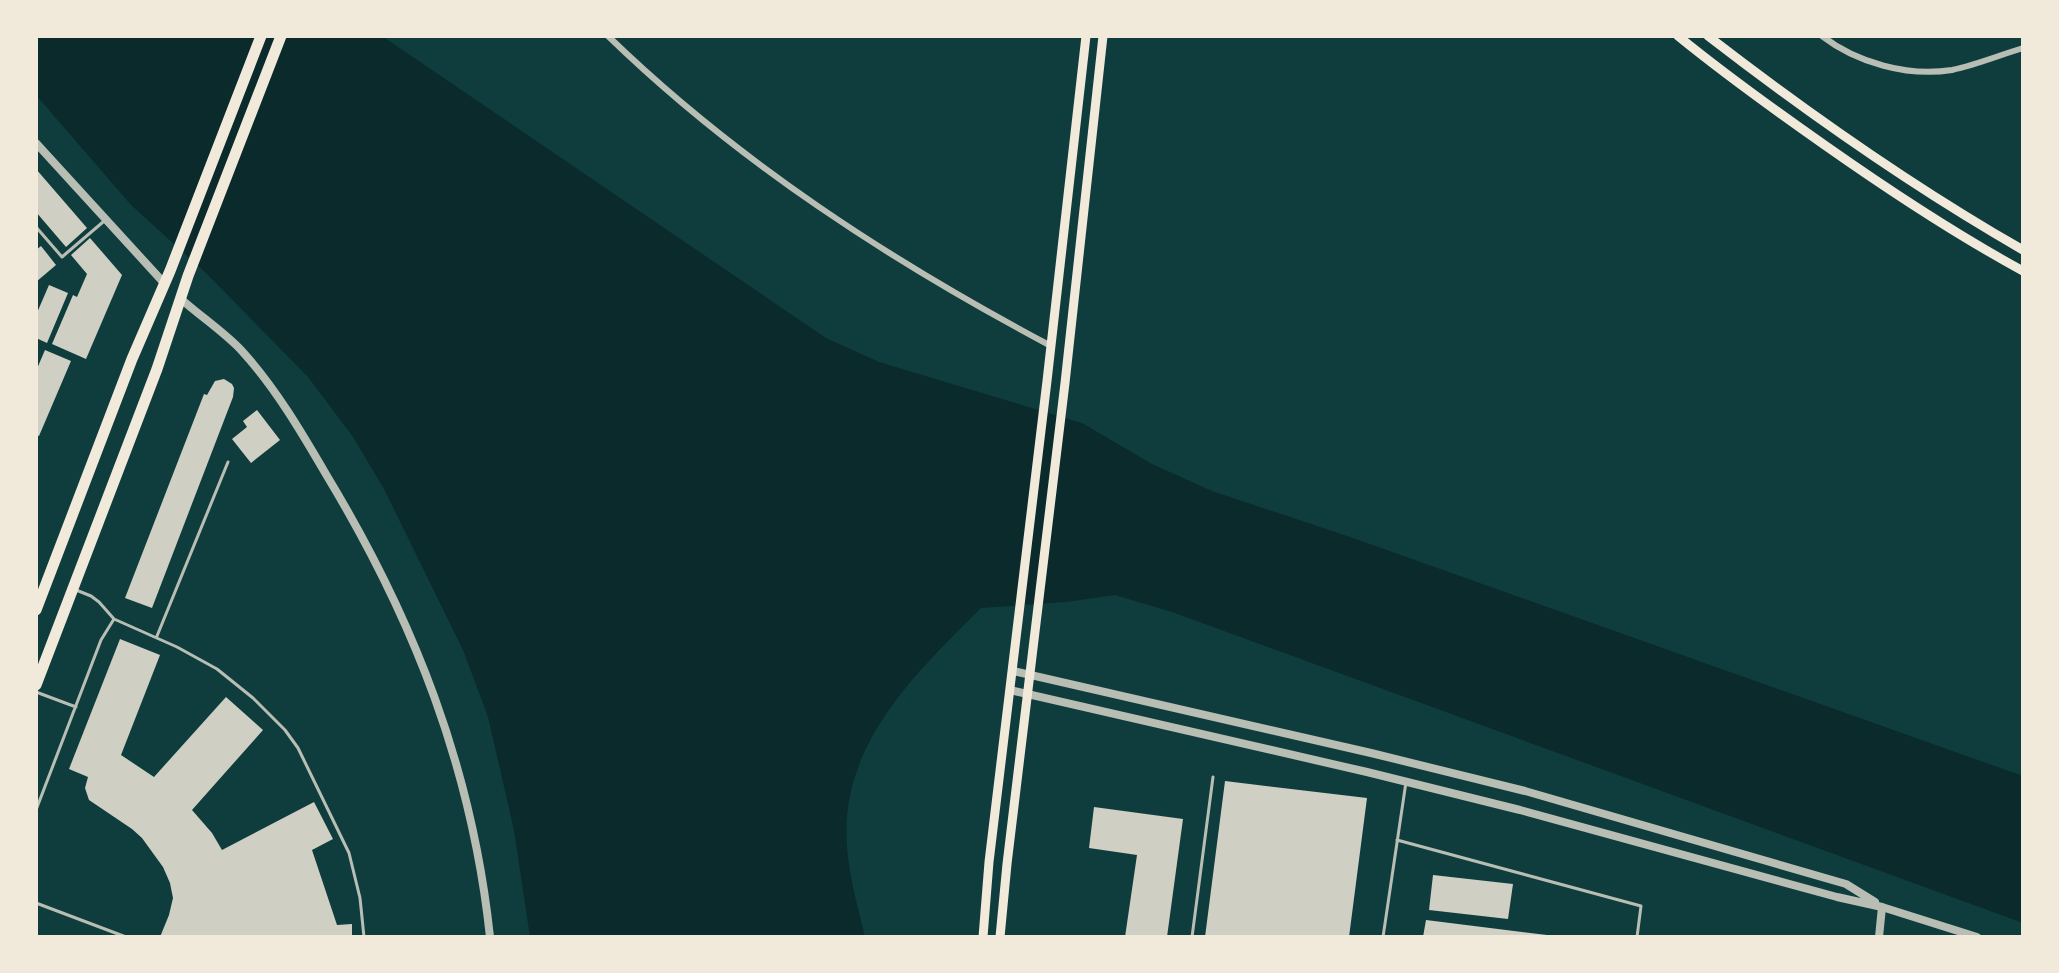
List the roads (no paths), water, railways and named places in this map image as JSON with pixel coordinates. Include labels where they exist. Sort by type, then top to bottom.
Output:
[{"type":"highway","points":[[36,610],[261,36]]},
{"type":"highway","points":[[36,685],[281,36]]},
{"type":"main road","points":[[983,937],[989,862],[1086,36]]},
{"type":"main road","points":[[1000,937],[1103,36]]},
{"type":"main road","points":[[1678,36],[1873,179],[1966,239],[2023,271]]},
{"type":"main road","points":[[1708,36],[1793,101],[1883,163],[2023,250]]},
{"type":"street","points":[[608,36],[693,113],[823,210],[927,277],[1051,346]]},
{"type":"street","points":[[1822,36],[1865,60],[1918,71],[1953,69],[2023,48]]},
{"type":"street","points":[[36,143],[164,283]]},
{"type":"street","points":[[181,299],[240,350],[293,419],[384,575],[427,674],[457,764],[475,839],[490,937]]},
{"type":"street","points":[[1013,671],[1525,791],[1846,884],[1882,907]]},
{"type":"street","points":[[1010,690],[1520,810],[1882,907],[1977,937]]},
{"type":"street","points":[[1879,937],[1882,907]]},
{"type":"lane","points":[[36,227],[62,257],[106,219]]},
{"type":"lane","points":[[156,637],[228,462]]},
{"type":"lane","points":[[72,589],[91,596],[114,619],[198,657],[236,683],[269,713],[298,748],[349,853],[360,898],[364,937]]},
{"type":"lane","points":[[36,810],[101,640],[114,619]]},
{"type":"lane","points":[[36,692],[76,707]]},
{"type":"lane","points":[[1192,937],[1213,777]]},
{"type":"lane","points":[[1383,937],[1406,782]]},
{"type":"lane","points":[[1397,840],[1641,906],[1637,937]]},
{"type":"lane","points":[[36,903],[126,937]]},
{"type":"water","points":[[36,36],[382,36],[826,338],[879,362],[1082,423],[1152,464],[1212,491],[1353,538],[2023,776],[2023,923],[1172,612],[1115,595],[981,608],[931,659],[886,714],[868,744],[855,775],[848,809],[848,858],[865,937],[530,937],[514,830],[488,717],[463,650],[384,489],[353,437],[308,377],[206,273],[131,205],[36,95]]}]
